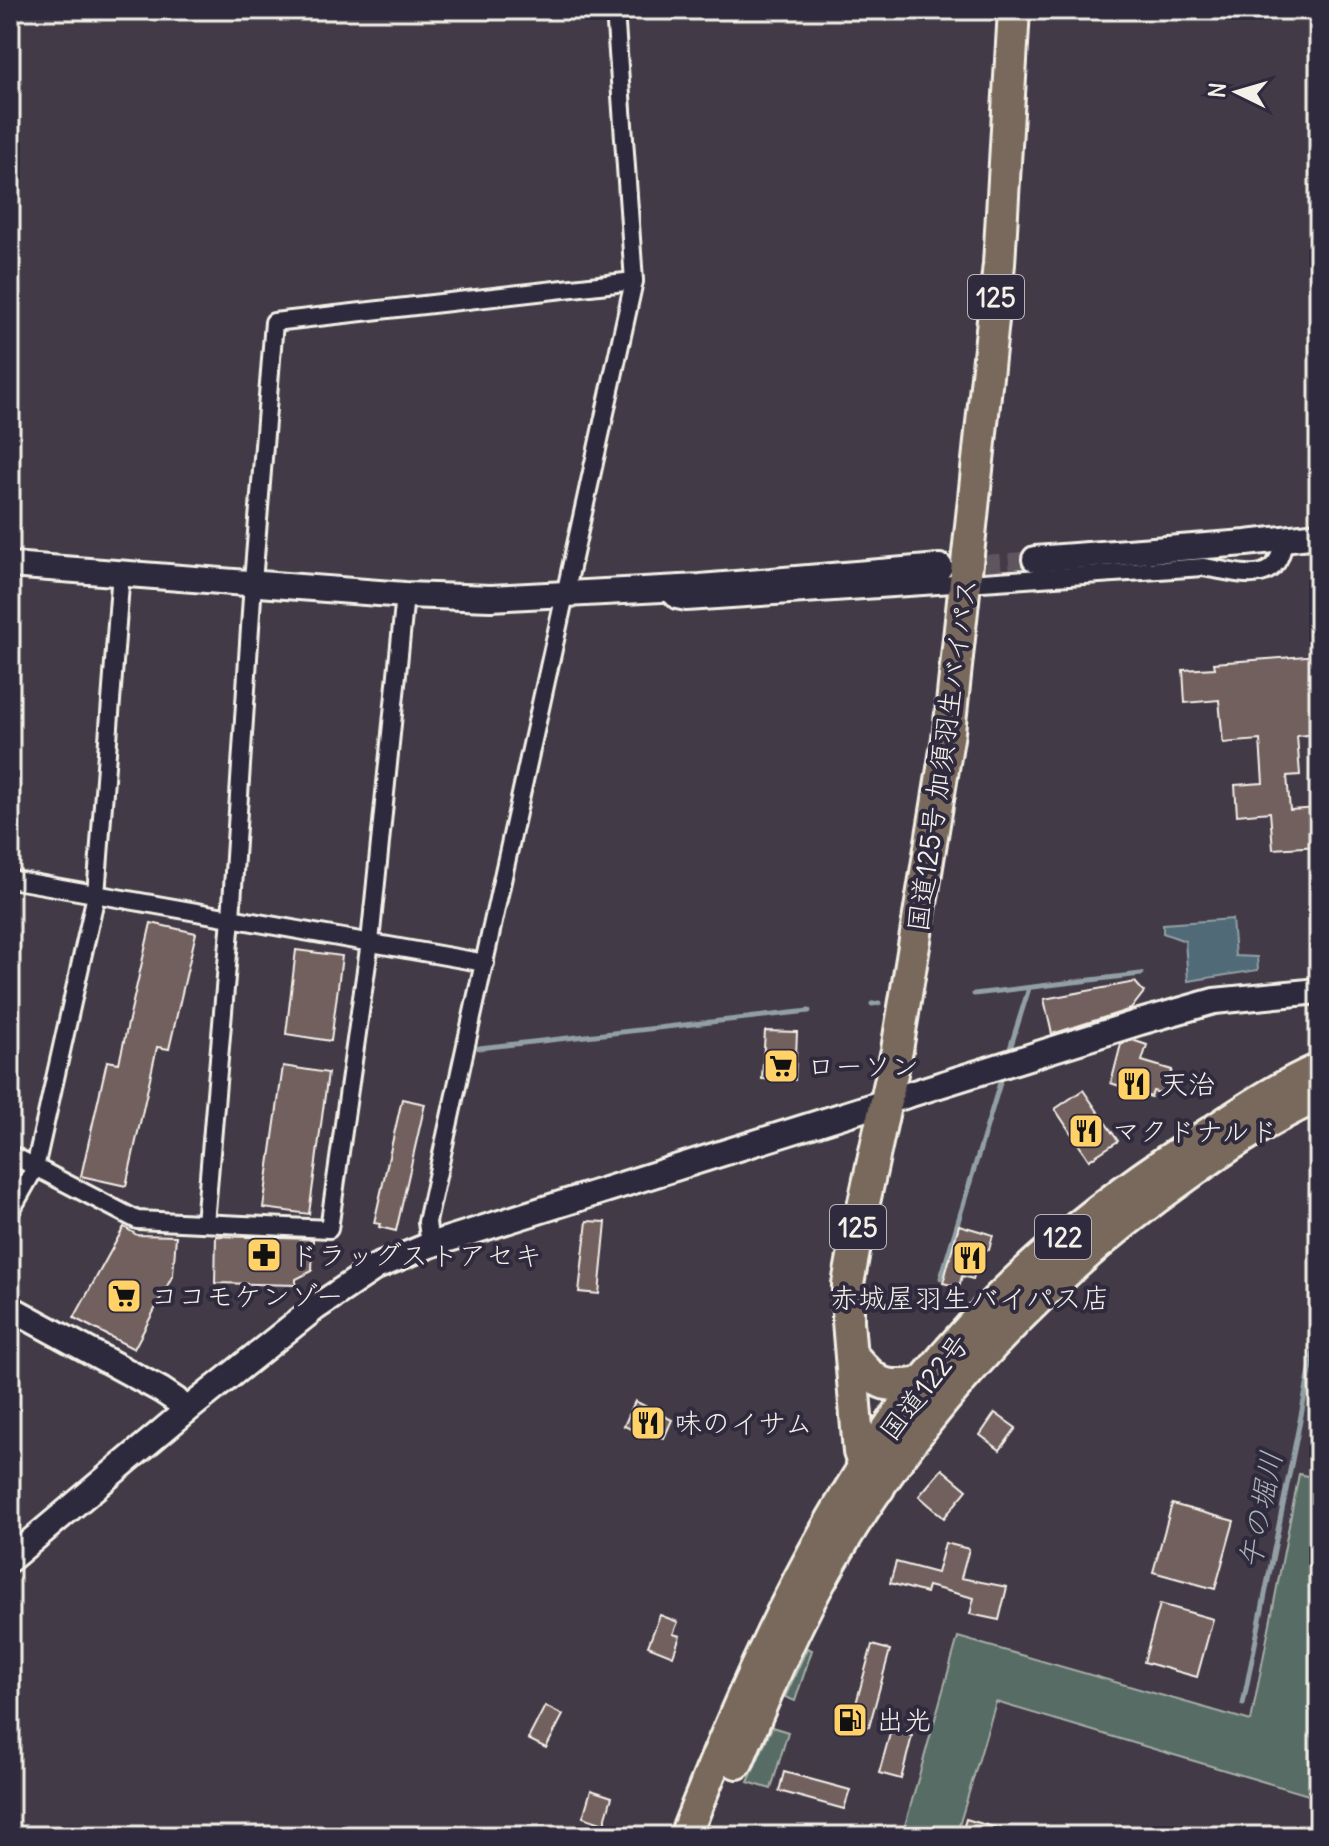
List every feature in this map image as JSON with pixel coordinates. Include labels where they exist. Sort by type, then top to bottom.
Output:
[{"type":"highway","name":"国道125号 加須羽生バイパス","points":[[871,1477],[859,1452],[848,1284],[913,965],[943,776],[999,264],[1014,10]]},
{"type":"highway","name":"国道122号","points":[[707,1836],[799,1624],[921,1383],[1055,1243],[1131,1183],[1289,1082],[1319,1069]]},
{"type":"highway","name":"国道122号","points":[[685,1836],[787,1598],[871,1477],[936,1410],[986,1351],[1075,1263],[1140,1209],[1228,1146],[1319,1096]]},
{"type":"highway","points":[[851,1354],[872,1377],[883,1384],[894,1387],[921,1383]]},
{"type":"street","points":[[430,1245],[427,1222],[634,281],[615,10]]},
{"type":"street","points":[[205,1223],[231,918],[274,322],[634,281]]},
{"type":"street","points":[[1035,559],[1319,535]]},
{"type":"street","points":[[665,589],[676,600],[686,602],[1203,567],[1261,575],[1270,571],[1277,562],[1284,539]]},
{"type":"street","points":[[10,565],[405,595],[491,598],[665,589],[940,567]]},
{"type":"street","points":[[10,1212],[35,1168],[96,895],[121,572]]},
{"type":"street","points":[[10,1154],[137,1220],[329,1229],[370,942],[405,595]]},
{"type":"street","points":[[10,879],[485,963]]},
{"type":"street","points":[[10,1559],[186,1411],[315,1308],[376,1267],[430,1245],[1140,1022],[1214,1001],[1319,991]]},
{"type":"street","points":[[10,1308],[161,1390],[186,1411]]},
{"type":"green space","points":[[1299,1474],[1319,1479],[1319,1717],[1314,1723],[1313,1738],[1317,1744],[1315,1797],[996,1702],[956,1836],[902,1836],[958,1637],[1251,1721]]},
{"type":"green space","points":[[807,1648],[812,1650],[795,1701],[785,1697]]},
{"type":"green space","points":[[772,1727],[788,1732],[771,1789],[748,1782]]},
{"type":"water","points":[[1232,919],[1235,956],[1257,957],[1258,970],[1188,981],[1185,941],[1163,933],[1163,924]]},
{"type":"building","points":[[1319,655],[1319,734],[1297,736],[1300,775],[1287,776],[1290,810],[1319,808],[1319,846],[1273,849],[1270,812],[1237,815],[1235,785],[1263,783],[1260,740],[1223,743],[1219,700],[1185,703],[1183,670],[1215,668],[1214,663]]},
{"type":"building","points":[[151,923],[196,933],[169,1049],[157,1047],[126,1186],[81,1176],[107,1061],[119,1063]]},
{"type":"building","points":[[296,950],[342,956],[331,1041],[286,1034]]},
{"type":"building","points":[[1135,982],[1144,992],[1131,1009],[1052,1034],[1044,999]]},
{"type":"building","points":[[765,1031],[797,1032],[795,1080],[762,1079]]},
{"type":"building","points":[[1132,1040],[1147,1045],[1142,1061],[1172,1070],[1164,1094],[1153,1091],[1151,1097],[1111,1083],[1121,1044]]},
{"type":"building","points":[[283,1066],[328,1073],[309,1214],[263,1208]]},
{"type":"building","points":[[1083,1090],[1118,1141],[1089,1160],[1055,1109]]},
{"type":"building","points":[[402,1099],[425,1104],[396,1231],[374,1223]]},
{"type":"building","points":[[587,1221],[606,1222],[599,1294],[579,1292]]},
{"type":"building","points":[[959,1225],[993,1235],[989,1250],[982,1249],[973,1279],[962,1276],[959,1287],[943,1283]]},
{"type":"building","name":"ココモケンゾー","points":[[124,1227],[137,1235],[176,1236],[173,1275],[134,1349],[74,1318]]},
{"type":"building","name":"ドラッグストアセキ","points":[[216,1236],[313,1239],[312,1271],[296,1279],[296,1285],[215,1283]]},
{"type":"building","name":"味のイサム","points":[[635,1401],[672,1420],[664,1438],[653,1435],[652,1438],[624,1426]]},
{"type":"building","points":[[995,1413],[1016,1428],[1000,1450],[980,1435]]},
{"type":"building","points":[[942,1469],[967,1490],[944,1518],[919,1496]]},
{"type":"building","points":[[1172,1504],[1234,1521],[1215,1589],[1153,1572]]},
{"type":"building","points":[[945,1543],[969,1549],[961,1578],[1007,1587],[999,1620],[970,1614],[974,1598],[928,1586],[926,1593],[890,1583],[896,1562],[937,1573]]},
{"type":"building","points":[[1160,1604],[1213,1619],[1197,1677],[1144,1662]]},
{"type":"building","points":[[660,1615],[678,1622],[673,1634],[680,1636],[673,1656],[648,1646]]},
{"type":"building","points":[[872,1645],[890,1650],[869,1727],[851,1722]]},
{"type":"building","points":[[545,1706],[563,1715],[546,1748],[528,1739]]},
{"type":"building","points":[[891,1730],[912,1736],[901,1779],[879,1773]]},
{"type":"building","points":[[784,1772],[850,1790],[844,1809],[779,1791]]},
{"type":"building","points":[[591,1790],[612,1797],[604,1824],[583,1817]]},
{"type":"building","points":[[966,1819],[1010,1832],[1009,1836],[961,1836]]},
{"type":"waterway","name":"午の堀川","points":[[1312,10],[1319,206]]},
{"type":"waterway","points":[[974,994],[1141,974]]},
{"type":"waterway","points":[[1008,1055],[1029,988]]},
{"type":"waterway","points":[[872,1004],[879,1003]]},
{"type":"waterway","points":[[479,1048],[809,1011]]},
{"type":"waterway","points":[[941,1278],[1003,1073]]},
{"type":"waterway","name":"午の堀川","points":[[1243,1704],[1319,1326]]},
{"type":"tunnel","points":[[961,565],[1035,559]]},
{"type":"place","name":"ローソン","points":[[781,1066]]},
{"type":"place","name":"天治","points":[[1134,1084]]},
{"type":"place","name":"マクドナルド","points":[[1086,1131]]},
{"type":"place","name":"ドラッグストアセキ","points":[[264,1255]]},
{"type":"place","name":"赤城屋羽生バイパス店","points":[[970,1258]]},
{"type":"place","name":"ココモケンゾー","points":[[124,1296]]},
{"type":"place","name":"味のイサム","points":[[648,1423]]},
{"type":"place","name":"出光","points":[[850,1720]]}]
